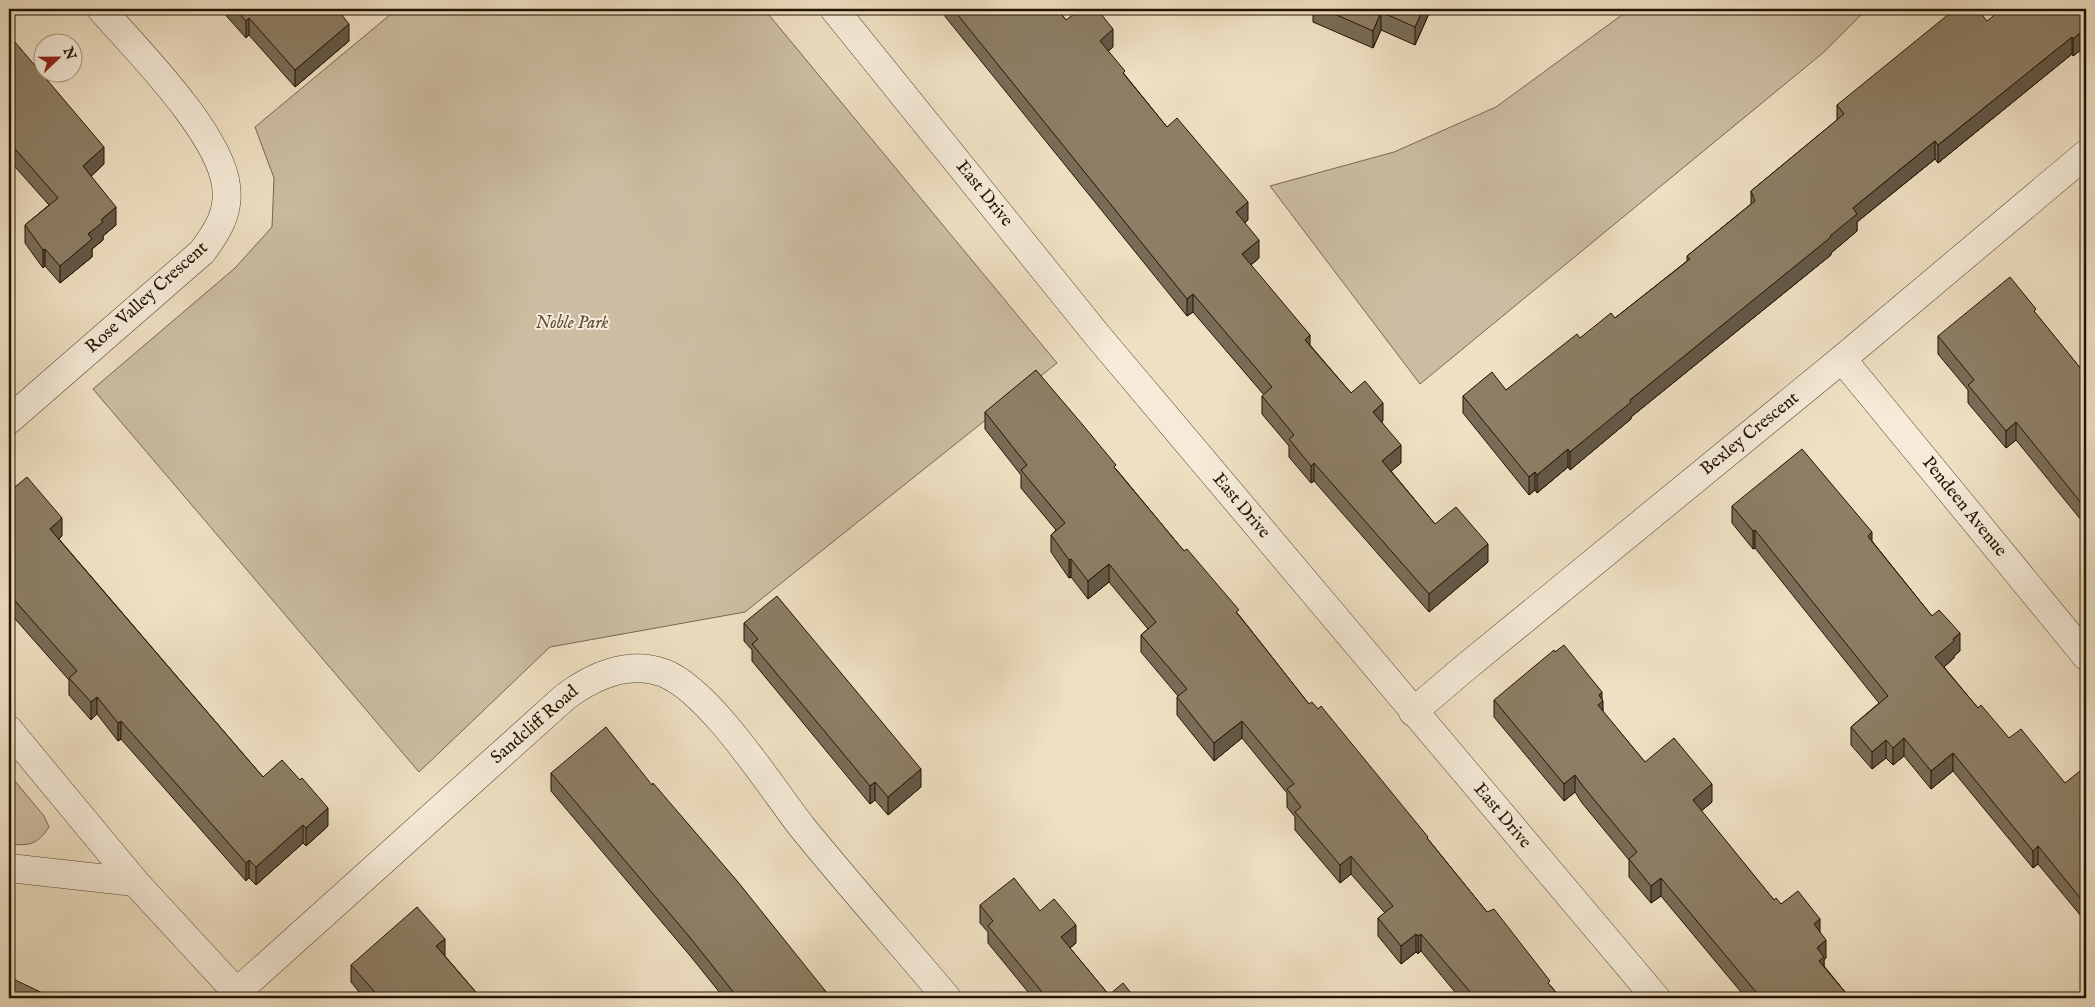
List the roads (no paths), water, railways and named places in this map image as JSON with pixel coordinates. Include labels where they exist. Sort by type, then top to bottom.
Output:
[{"type":"street","name":"Rose Valley Crescent","points":[[9,420],[202,252],[216,235],[223,219],[226,186],[223,170],[214,149],[200,126],[101,9]]},
{"type":"street","name":"East Drive","points":[[834,9],[1097,335],[1656,998]]},
{"type":"street","name":"Bexley Crescent","points":[[1414,712],[1461,670],[1842,359],[2086,154]]},
{"type":"street","name":"Pendeen Avenue","points":[[1842,359],[2086,656]]},
{"type":"street","name":"Sandcliff Road","points":[[239,995],[565,697],[582,684],[604,673],[628,669],[646,669],[663,673],[680,681],[697,695],[731,734],[802,827],[947,998]]},
{"type":"street","points":[[9,730],[135,882],[239,995]]},
{"type":"street","points":[[9,868],[135,882]]},
{"type":"park label","name":"Noble Park","points":[[572,323]]}]
